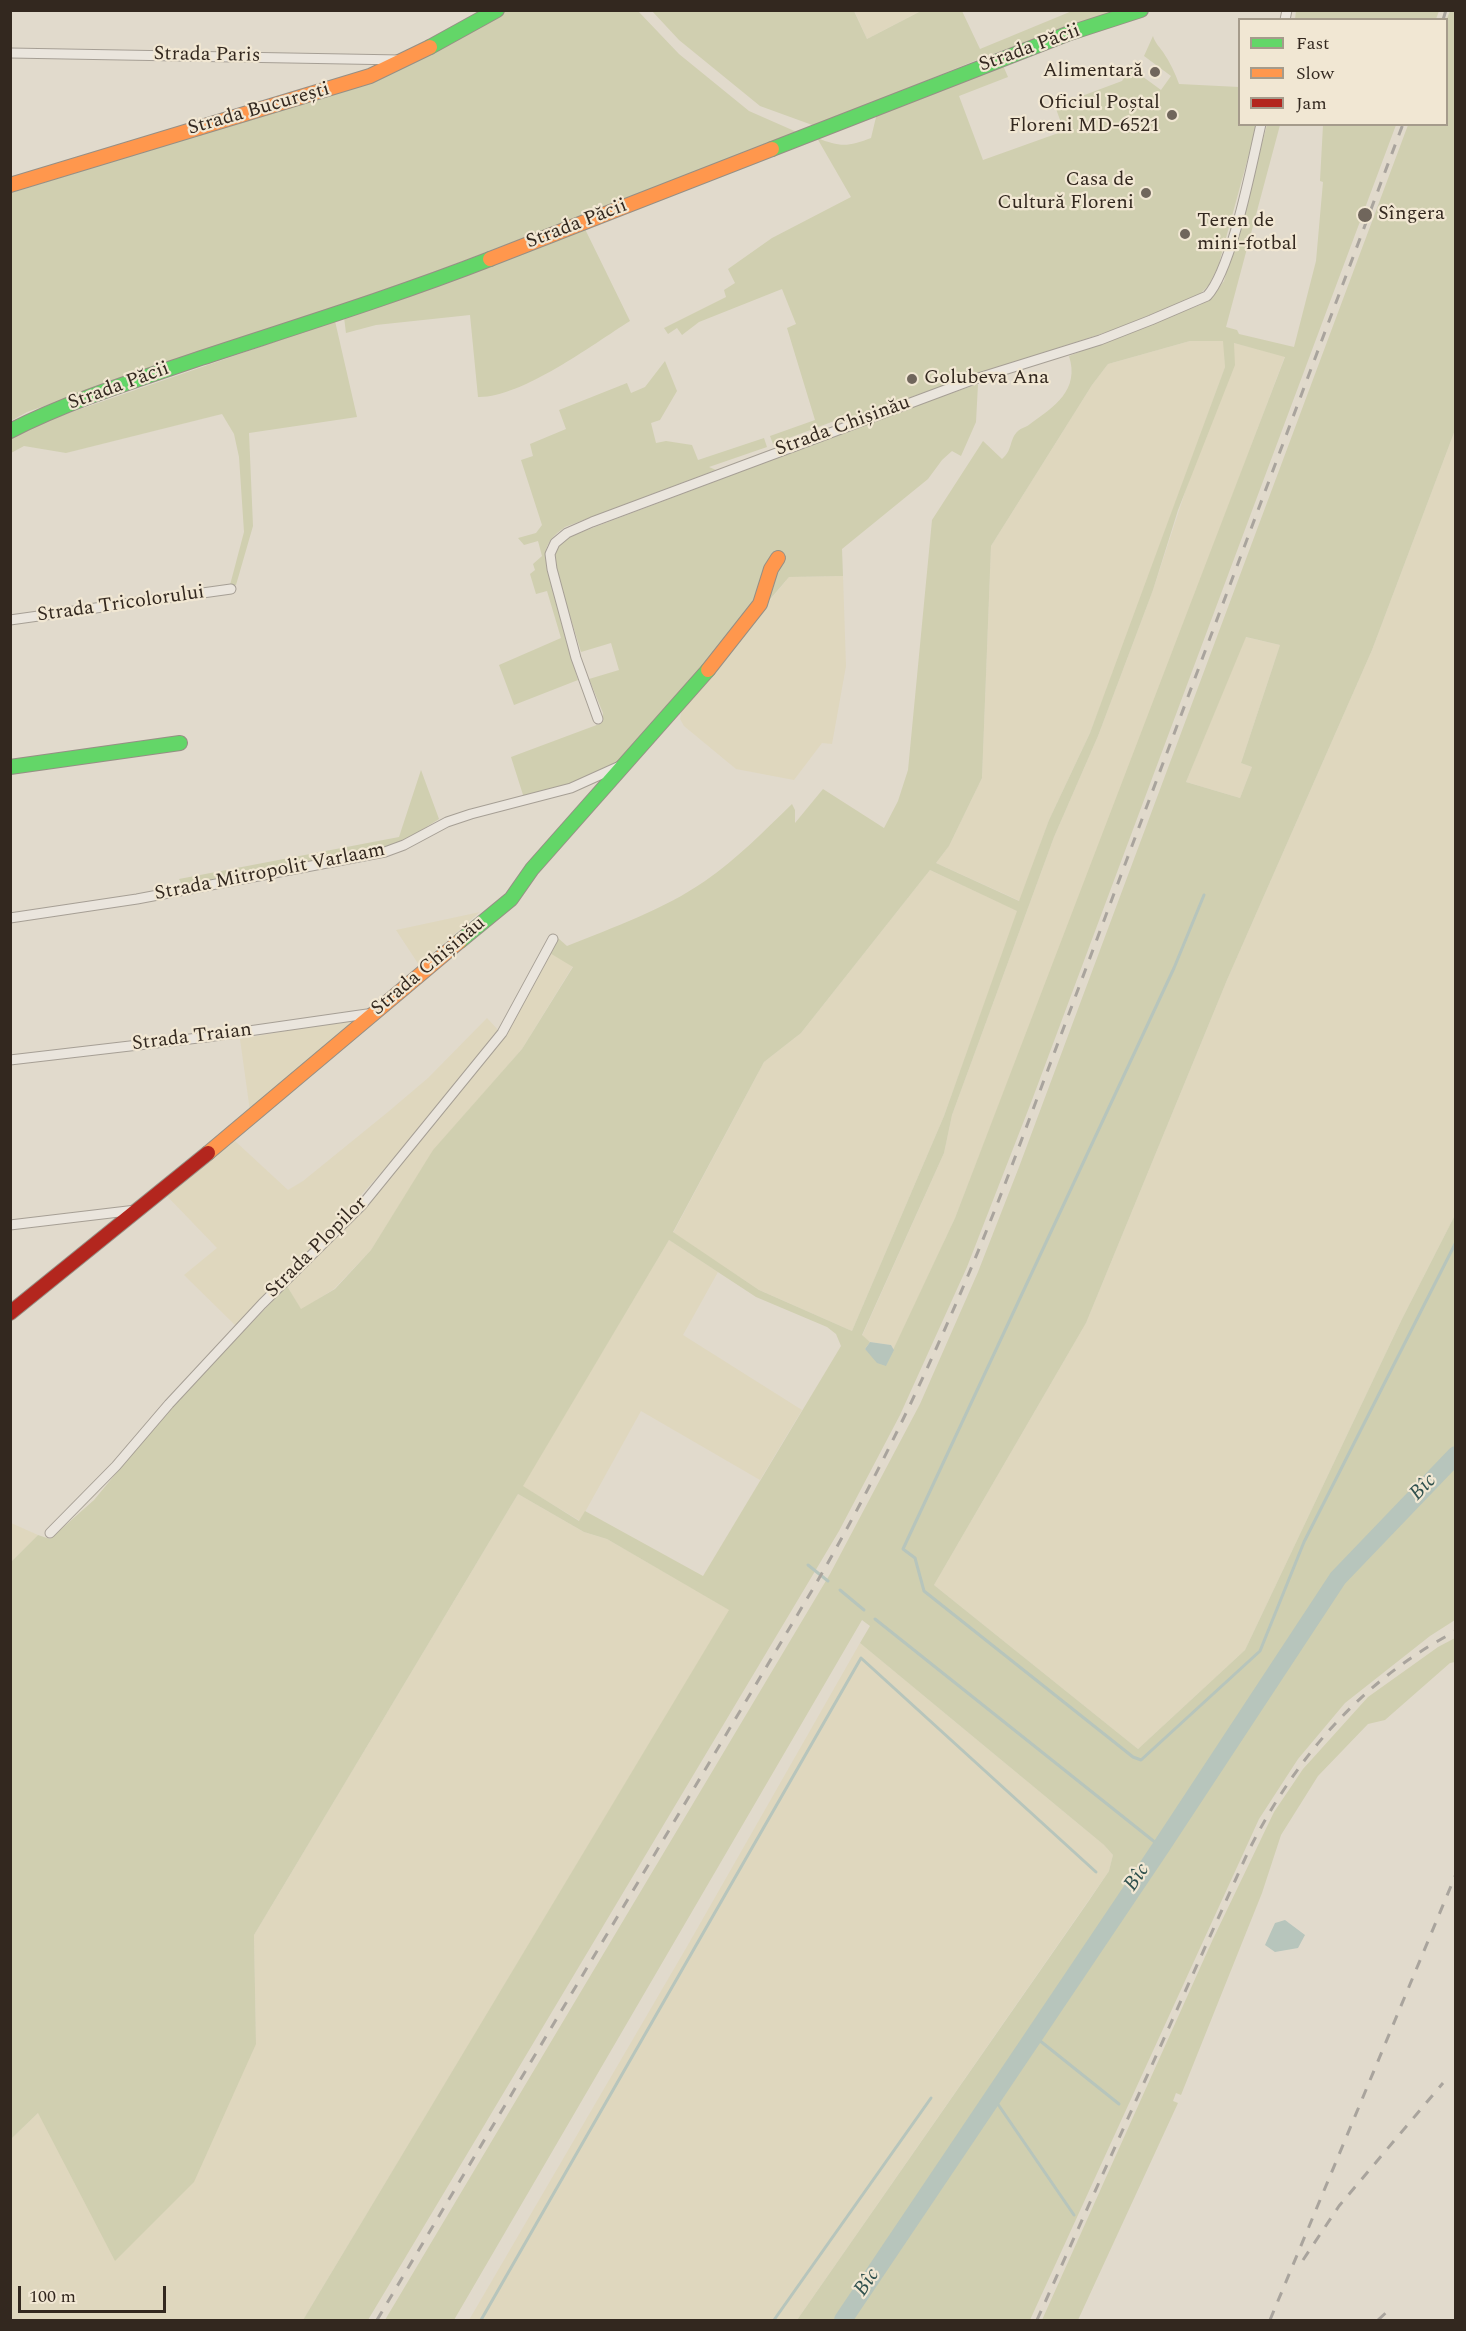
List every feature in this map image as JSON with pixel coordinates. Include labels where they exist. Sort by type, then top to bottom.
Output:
[{"type":"street","name":"Strada București","points":[[10,185],[370,76],[441,42],[497,10]]},
{"type":"street","name":"Strada Păcii","points":[[10,431],[39,416],[114,387],[426,284],[993,62],[1067,34],[1141,10]]},
{"type":"street","name":"Strada Paris","points":[[10,53],[404,60]]},
{"type":"street","name":"Strada Chișinău","points":[[598,719],[576,658],[552,569],[550,554],[555,543],[567,532],[972,380],[1100,340],[1207,296],[1213,289],[1227,255],[1247,186],[1261,126]]},
{"type":"street","name":"Strada Chișinău","points":[[10,1313],[139,1209],[511,899],[532,868],[578,819],[623,764],[674,711],[760,604],[768,577],[778,558]]},
{"type":"street","name":"Strada Tricolorului","points":[[10,620],[231,589]]},
{"type":"street","points":[[10,767],[180,743]]},
{"type":"street","name":"Strada Mitropolit Varlaam","points":[[10,918],[137,899],[385,852],[447,822],[571,788],[623,764]]},
{"type":"street","name":"Strada Plopilor","points":[[50,1533],[116,1466],[169,1404],[262,1304],[362,1204],[502,1033],[553,939]]},
{"type":"street","name":"Strada Traian","points":[[10,1060],[207,1037],[374,1013]]},
{"type":"street","points":[[10,1225],[139,1209]]},
{"type":"shaded area","points":[[854,10],[921,11],[867,39]]},
{"type":"shaded area","points":[[1190,341],[1224,341],[1225,367],[1121,653],[1090,733],[1049,820],[1020,901],[936,863],[949,846],[982,778],[991,546],[1092,385],[1108,364]]},
{"type":"shaded area","points":[[1234,343],[1285,356],[1125,781],[955,1218],[894,1350],[891,1345],[870,1342],[862,1336],[944,1153],[952,1115],[1054,837],[1098,736],[1153,590]]},
{"type":"shaded area","points":[[1455,430],[1455,1215],[1402,1319],[1245,1650],[1138,1749],[934,1585],[1086,1323],[1227,980],[1372,650]]},
{"type":"shaded area","points":[[843,576],[846,666],[832,744],[822,743],[794,780],[736,769],[684,726],[680,719],[682,707],[789,577]]},
{"type":"shaded area","points":[[1245,637],[1280,645],[1241,763],[1252,767],[1240,798],[1186,782]]},
{"type":"shaded area","points":[[930,870],[1018,911],[944,1116],[852,1331],[759,1290],[673,1233],[764,1062],[801,1033]]},
{"type":"shaded area","points":[[480,912],[419,965],[396,930]]},
{"type":"shaded area","points":[[548,952],[573,966],[522,1049],[434,1150],[371,1250],[334,1289],[301,1310],[287,1286],[351,1222],[501,1042]]},
{"type":"shaded area","points":[[365,1017],[250,1111],[240,1039]]},
{"type":"shaded area","points":[[487,1018],[500,1032],[412,1138],[337,1222],[236,1326],[184,1275],[217,1248],[166,1195],[235,1141],[288,1190],[303,1181],[428,1078]]},
{"type":"shaded area","points":[[669,1240],[718,1272],[683,1335],[802,1410],[760,1480],[641,1411],[580,1521],[522,1486]]},
{"type":"shaded area","points":[[870,1342],[891,1345],[894,1350],[886,1366],[877,1363],[865,1349]]},
{"type":"shaded area","points":[[518,1494],[584,1532],[607,1539],[730,1610],[303,2320],[11,2320],[11,2139],[38,2113],[256,2044],[254,1935]]},
{"type":"shaded area","points":[[11,1523],[38,1535],[11,1562]]},
{"type":"shaded area","points":[[860,1643],[1104,1845],[1113,1855],[1109,1871],[797,2320],[469,2320],[685,1950]]},
{"type":"shaded area","points":[[1285,1920],[1305,1935],[1298,1948],[1275,1952],[1265,1945],[1275,1923]]},
{"type":"green space","points":[[1111,10],[1112,12],[984,57],[815,126],[760,106],[679,40],[652,11],[854,11],[867,39],[921,11],[962,11],[980,49],[1072,11]]},
{"type":"green space","points":[[1296,10],[1439,11],[1436,18],[1295,18]]},
{"type":"green space","points":[[505,11],[638,11],[679,54],[749,111],[799,133],[421,277],[27,412],[11,421],[11,193],[370,81],[458,38]]},
{"type":"green space","points":[[1450,11],[1456,11],[1455,430],[1372,650],[1227,980],[1086,1323],[934,1585],[1138,1749],[1245,1650],[1402,1319],[1455,1215],[1455,1620],[1430,1636],[1345,1703],[1298,1759],[1259,1819],[1030,2320],[797,2320],[1088,1902],[1109,1871],[1113,1855],[1104,1845],[860,1643],[870,1626],[862,1620],[454,2320],[385,2320],[830,1574],[920,1404],[978,1272],[1408,126],[1448,126],[1447,18]],"holes":[[[1246,637],[1280,645],[1241,763],[1252,767],[1240,798],[1186,782]]]},
{"type":"green space","points":[[1153,36],[1179,84],[1238,87],[1238,126],[1257,126],[1218,267],[1209,285],[1198,296],[1110,331],[965,378],[838,423],[837,420],[773,444],[770,436],[815,420],[787,328],[796,324],[782,289],[699,322],[682,335],[677,328],[668,334],[664,328],[726,297],[724,290],[735,283],[728,269],[772,238],[851,197],[817,138],[844,145],[871,138],[877,113],[1002,63],[1008,77],[959,96],[983,160],[1064,131],[1055,106],[1122,81],[1131,68],[1161,90],[1171,76],[1144,56]]},
{"type":"green space","points":[[1267,126],[1280,126],[1226,327],[1237,330],[1239,334],[1294,347],[1316,261],[1323,182],[1320,181],[1323,126],[1396,126],[1032,1100],[967,1267],[900,1415],[839,1531],[368,2320],[303,2320],[729,1610],[607,1539],[584,1532],[518,1494],[254,1935],[256,2044],[194,2182],[115,2261],[38,2113],[11,2139],[11,1562],[38,1535],[50,1539],[94,1500],[170,1408],[287,1286],[301,1309],[335,1289],[371,1250],[433,1150],[522,1049],[573,967],[548,952],[558,938],[567,946],[672,901],[705,881],[728,863],[792,804],[795,810],[795,823],[823,789],[884,828],[898,801],[908,770],[932,520],[983,441],[1002,459],[1018,431],[1048,411],[1063,396],[1071,379],[1069,356],[1200,305],[1215,293],[1224,281]],"holes":[[[1190,341],[1223,341],[1225,367],[1090,733],[1049,820],[1019,901],[936,863],[949,846],[982,778],[991,546],[1092,385],[1108,364]],[[1234,343],[1285,357],[955,1218],[886,1365],[865,1349],[870,1342],[862,1335],[944,1153],[952,1115],[1054,837],[1098,736],[1153,590],[1178,510],[1235,365]],[[930,870],[1017,911],[944,1116],[852,1331],[759,1290],[673,1232],[764,1062],[801,1033]],[[669,1240],[756,1297],[827,1327],[836,1334],[841,1346],[703,1576],[585,1511],[579,1521],[523,1486]]]},
{"type":"green space","points":[[584,227],[630,321],[577,356],[515,389],[478,397],[470,315],[376,325],[346,333],[344,317]]},
{"type":"green space","points":[[335,321],[357,417],[249,433],[253,526],[236,585],[230,585],[244,532],[239,457],[234,434],[222,414],[66,453],[24,446],[11,453],[11,438],[37,424]]},
{"type":"green space","points":[[665,361],[677,391],[660,420],[651,423],[656,443],[666,441],[692,445],[698,460],[764,438],[767,447],[709,467],[716,470],[565,527],[554,536],[547,546],[545,555],[578,680],[514,705],[499,665],[561,638],[547,591],[536,594],[530,574],[535,570],[533,564],[542,556],[538,541],[524,545],[518,538],[536,533],[542,525],[521,460],[533,456],[530,444],[566,429],[559,410],[627,383],[631,393],[645,387]]},
{"type":"green space","points":[[978,384],[976,422],[961,456],[952,451],[928,479],[842,549],[843,576],[789,577],[620,762],[568,786],[524,798],[511,757],[602,723],[603,713],[589,679],[619,670],[611,643],[581,652],[555,567],[556,551],[562,541],[903,410]]},
{"type":"green space","points":[[421,770],[439,819],[404,841],[386,849],[183,887],[179,879],[399,837]]},
{"type":"green space","points":[[1455,1638],[1455,1662],[1450,1663],[1385,1720],[1368,1724],[1318,1776],[1281,1835],[1262,1893],[1181,2095],[1176,2093],[1173,2101],[1178,2103],[1078,2320],[1042,2320],[1213,1939],[1274,1812],[1303,1769],[1368,1697],[1438,1647]]},
{"type":"waterway","points":[[1204,895],[1174,968],[903,1549],[915,1558],[924,1591],[1133,1757],[1141,1760],[1260,1651],[1304,1542],[1456,1242]]},
{"type":"waterway","name":"Bîc","points":[[843,2320],[1161,1847],[1338,1578],[1456,1455]]},
{"type":"waterway","points":[[808,1565],[828,1581]]},
{"type":"waterway","points":[[840,1590],[864,1610]]},
{"type":"waterway","points":[[875,1619],[1161,1847]]},
{"type":"waterway","points":[[481,2320],[861,1658],[1096,1872]]},
{"type":"waterway","points":[[1034,2036],[1119,2104]]},
{"type":"waterway","points":[[993,2097],[1074,2215]]},
{"type":"waterway","points":[[774,2320],[931,2098]]},
{"type":"railway","points":[[1444,18],[1446,10]]},
{"type":"railway","points":[[377,2320],[814,1587],[868,1489],[941,1339],[1005,1184],[1402,126]]},
{"type":"railway","points":[[1037,2320],[1248,1852],[1287,1785],[1334,1725],[1361,1698],[1390,1673],[1456,1631]]},
{"type":"railway","points":[[1270,2320],[1456,1874]]},
{"type":"railway","points":[[1303,2260],[1339,2206],[1443,2083]]},
{"type":"railway","points":[[1378,2320],[1390,2309]]},
{"type":"traffic: fast","points":[[430,47],[497,10]]},
{"type":"traffic: fast","points":[[772,149],[1067,34],[1141,10]]},
{"type":"traffic: fast","points":[[10,431],[104,391],[382,298],[490,259]]},
{"type":"traffic: fast","points":[[460,941],[511,899],[532,869],[708,670]]},
{"type":"traffic: fast","points":[[10,767],[180,743]]},
{"type":"traffic: slow","points":[[10,185],[370,76],[430,47]]},
{"type":"traffic: slow","points":[[490,259],[772,149]]},
{"type":"traffic: slow","points":[[708,670],[760,604],[771,569],[778,558]]},
{"type":"traffic: slow","points":[[208,1153],[460,941]]},
{"type":"traffic: jam","points":[[10,1313],[208,1153]]},
{"type":"place","name":"Alimentară","points":[[1155,72]]},
{"type":"place","name":"Oficiul Poștal Floreni MD-6521","points":[[1172,115]]},
{"type":"place","name":"Casa de Cultură Floreni","points":[[1146,193]]},
{"type":"place","name":"Sîngera","points":[[1365,215]]},
{"type":"place","name":"Teren de mini-fotbal","points":[[1185,234]]},
{"type":"place","name":"Golubeva Ana","points":[[912,379]]}]
